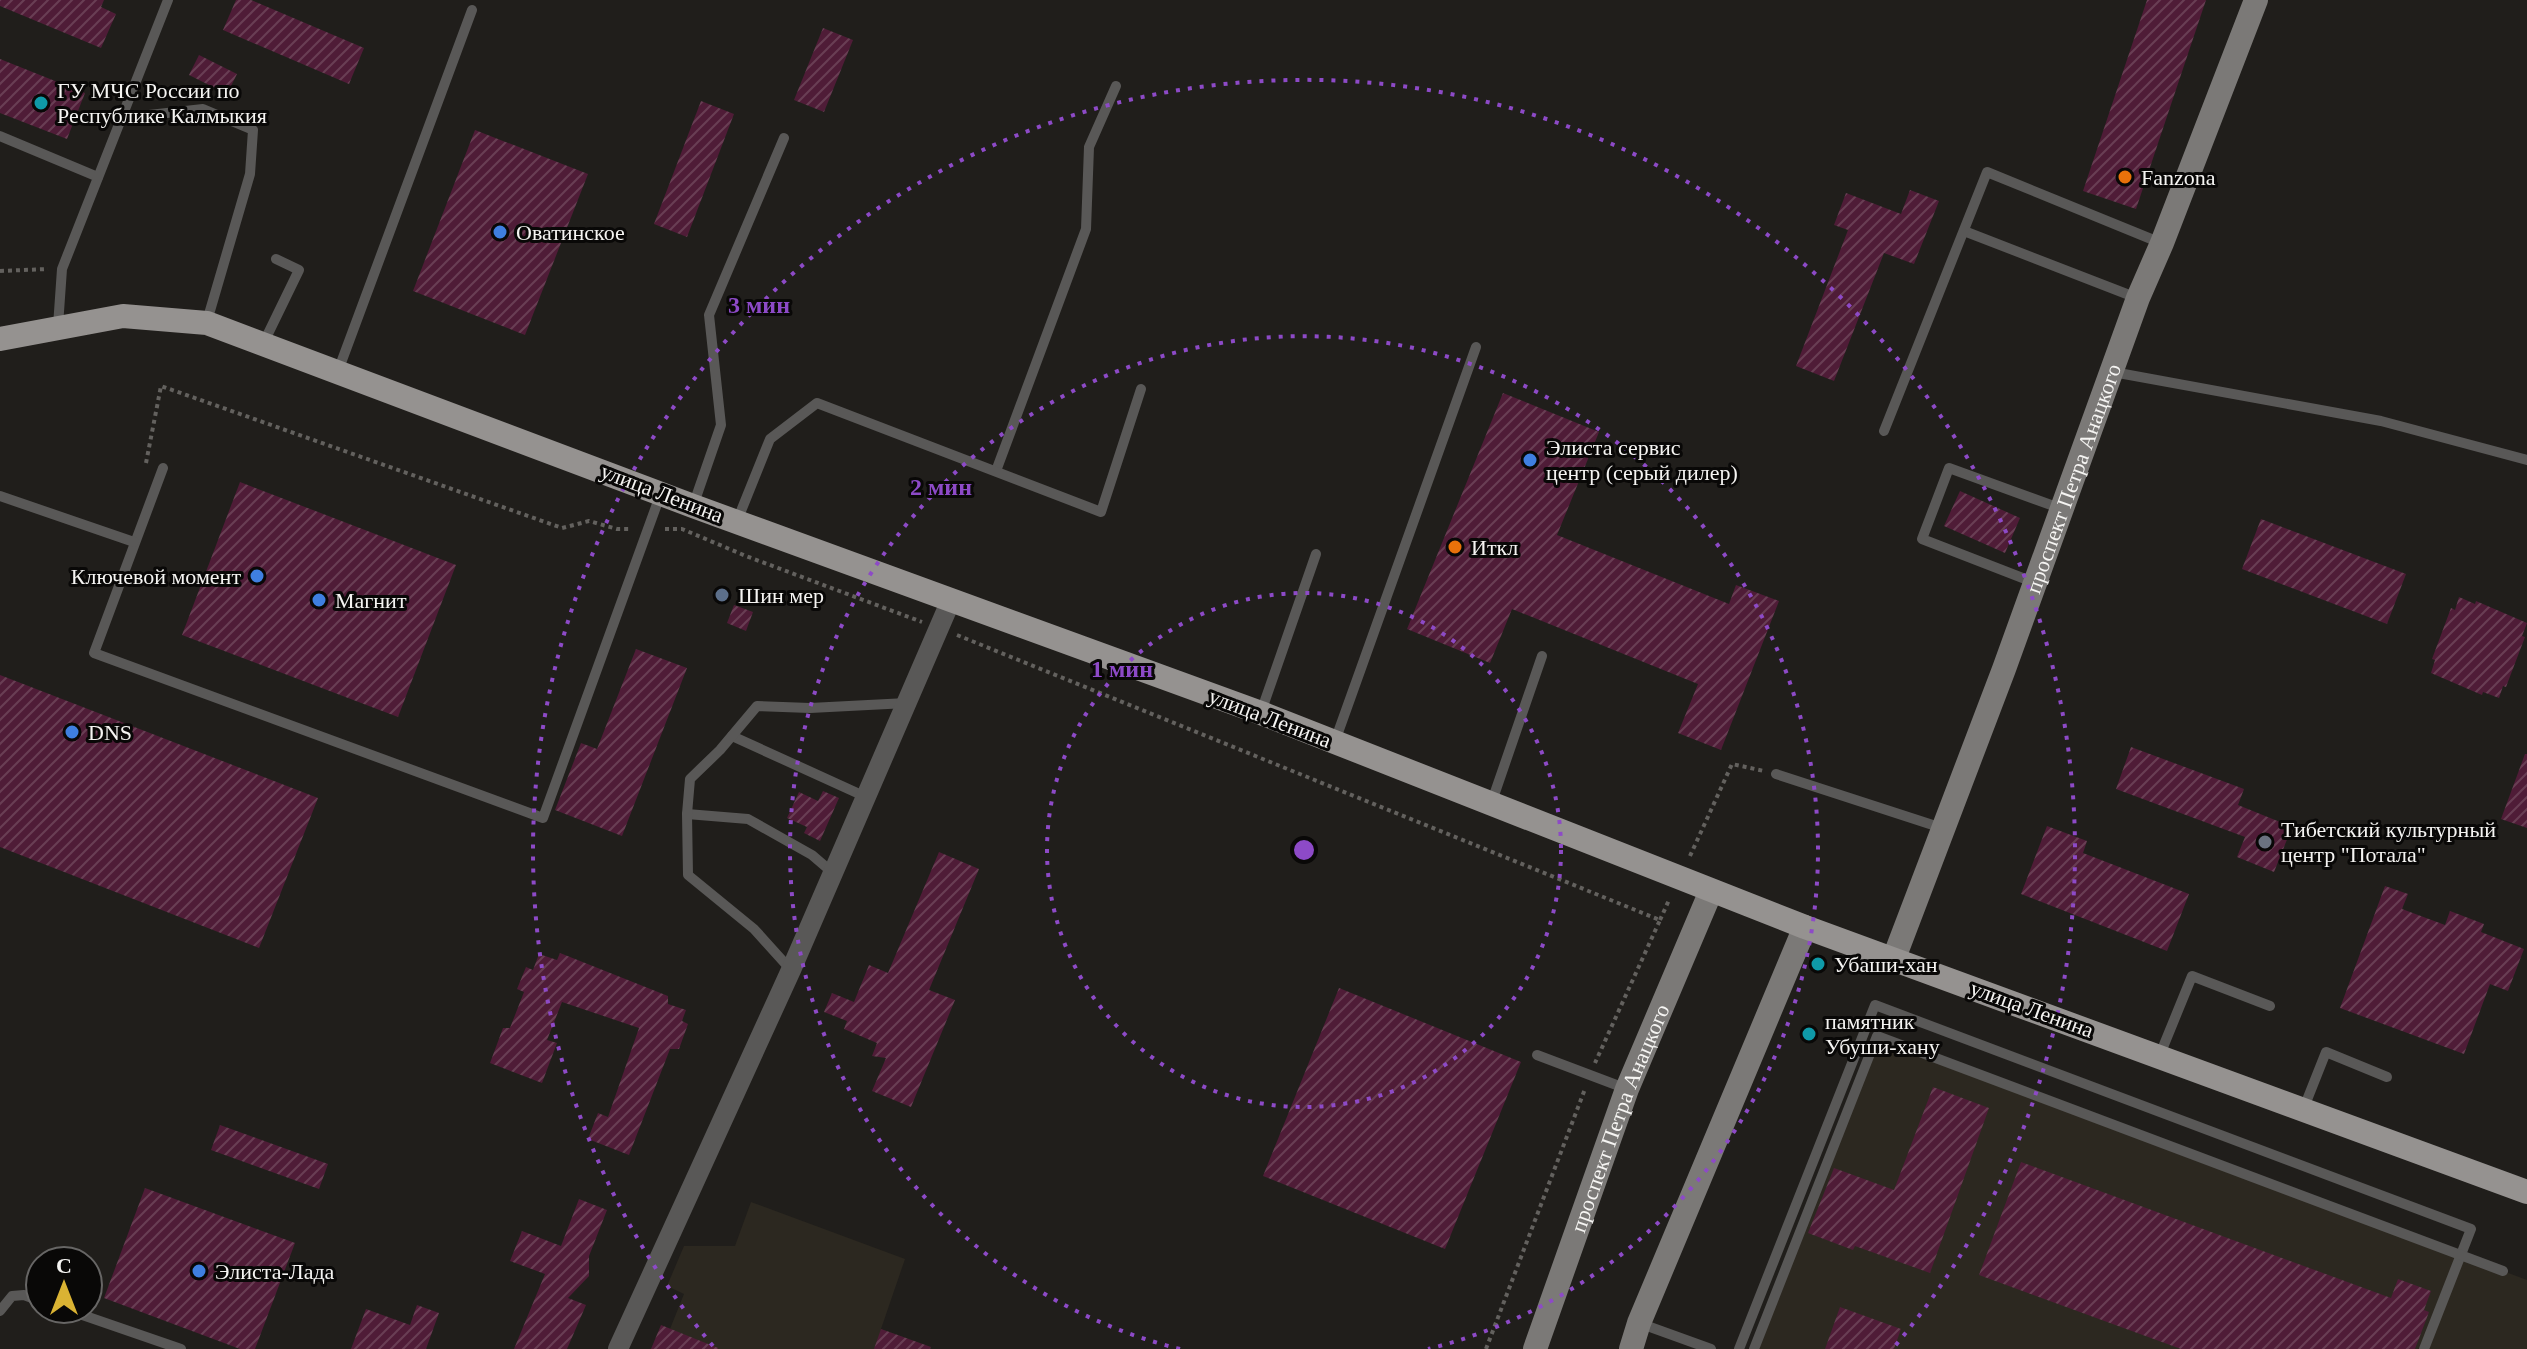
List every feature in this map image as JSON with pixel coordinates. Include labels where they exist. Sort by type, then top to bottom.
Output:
[{"type":"main road","name":"проспект Петра Анацкого","points":[[1894,958],[2138,298],[2256,0]]},
{"type":"main road","name":"улица Ленина","points":[[0,339],[123,316],[207,323],[693,506],[1261,713],[1805,927],[2527,1192]]},
{"type":"main road","name":"проспект Петра Анацкого","points":[[1535,1349],[1627,1089],[1711,891]]},
{"type":"main road","points":[[1631,1349],[1639,1323],[1805,927]]},
{"type":"street","points":[[618,1349],[791,970],[951,600]]},
{"type":"lane","points":[[58,326],[62,269],[168,0]]},
{"type":"lane","points":[[338,371],[472,10]]},
{"type":"lane","points":[[996,471],[1086,229],[1089,147],[1116,86]]},
{"type":"lane","points":[[122,118],[203,109],[253,130],[250,174],[207,323]]},
{"type":"lane","points":[[0,136],[98,177]]},
{"type":"lane","points":[[693,506],[721,425],[709,315],[784,138]]},
{"type":"lane","points":[[1884,431],[1987,172],[2162,243]]},
{"type":"lane","points":[[1964,231],[2138,298]]},
{"type":"lane","points":[[263,344],[299,270],[276,259]]},
{"type":"lane","points":[[1334,742],[1476,347]]},
{"type":"lane","points":[[2113,372],[2381,421],[2527,460]]},
{"type":"lane","points":[[737,521],[770,439],[817,403],[1101,512],[1141,389]]},
{"type":"lane","points":[[163,468],[94,653],[543,818],[661,493]]},
{"type":"lane","points":[[2035,583],[1922,539],[1949,468],[2062,509]]},
{"type":"lane","points":[[0,496],[134,542]]},
{"type":"lane","points":[[1261,713],[1316,554]]},
{"type":"lane","points":[[1491,804],[1542,656]]},
{"type":"lane","points":[[791,970],[754,929],[688,875],[690,779],[757,706],[810,708],[907,703]]},
{"type":"lane","points":[[732,736],[866,797]]},
{"type":"lane","points":[[1776,774],[1942,828]]},
{"type":"lane","points":[[687,814],[748,819],[812,855],[833,873]]},
{"type":"lane","points":[[2159,1057],[2192,976],[2270,1006]]},
{"type":"lane","points":[[1739,1349],[1875,1005],[2471,1229],[2424,1349]]},
{"type":"lane","points":[[1754,1349],[1877,1036],[2503,1271]]},
{"type":"lane","points":[[2303,1110],[2326,1052],[2387,1077]]},
{"type":"lane","points":[[1537,1055],[1627,1089]]},
{"type":"lane","points":[[0,1311],[12,1296],[24,1295]]},
{"type":"lane","points":[[104,1322],[181,1349]]},
{"type":"lane","points":[[1639,1323],[1711,1349]]},
{"type":"path","points":[[0,271],[62,269]]},
{"type":"path","points":[[146,463],[161,386],[562,528],[589,521],[617,529],[682,529],[939,628],[1660,920]]},
{"type":"path","points":[[1690,856],[1732,764],[1776,774]]},
{"type":"path","points":[[1486,1349],[1590,1075],[1669,900]]},
{"type":"shaded area","points":[[1877,1036],[2527,1280],[2527,1349],[1754,1349]]},
{"type":"shaded area","points":[[751,1202],[905,1259],[881,1329],[909,1339],[905,1349],[697,1349],[670,1329],[684,1294],[667,1286],[684,1246],[735,1246]]},
{"type":"building","points":[[0,0],[104,0],[101,7],[116,14],[101,48],[0,6]]},
{"type":"building","points":[[236,0],[251,0],[364,48],[349,84],[223,30]]},
{"type":"building","points":[[2147,0],[2206,0],[2136,209],[2083,191]]},
{"type":"building","points":[[823,28],[853,40],[824,112],[794,100]]},
{"type":"building","points":[[199,55],[237,74],[227,94],[189,75]]},
{"type":"building","name":"ГУ МЧС России по Республике Калмыкия","points":[[0,59],[85,93],[67,139],[0,113]]},
{"type":"building","points":[[701,101],[734,114],[687,237],[654,224]]},
{"type":"building","name":"Оватинское","points":[[475,130],[588,174],[525,335],[413,291]]},
{"type":"building","points":[[1910,190],[1939,201],[1914,264],[1884,253],[1834,381],[1796,366],[1848,230],[1834,225],[1846,193],[1901,214]]},
{"type":"building","points":[[1503,393],[1599,432],[1557,535],[1729,604],[1736,585],[1779,601],[1721,750],[1678,733],[1698,684],[1512,609],[1490,663],[1407,629]]},
{"type":"building","name":"Магнит","points":[[240,482],[456,565],[398,717],[182,635]]},
{"type":"building","points":[[1960,491],[2020,518],[2005,553],[1944,526]]},
{"type":"building","points":[[2261,519],[2406,574],[2387,624],[2242,569]]},
{"type":"building","points":[[2459,597],[2527,623],[2522,636],[2525,637],[2499,698],[2483,692],[2482,695],[2431,673],[2435,660],[2432,659],[2451,608],[2455,610]]},
{"type":"building","points":[[734,605],[753,612],[746,631],[727,623]]},
{"type":"building","points":[[636,649],[687,668],[622,836],[555,810],[581,743],[597,749]]},
{"type":"building","points":[[0,675],[318,798],[259,948],[0,847]]},
{"type":"building","points":[[2131,747],[2244,789],[2238,805],[2292,827],[2274,872],[2237,857],[2245,837],[2116,789]]},
{"type":"building","points":[[2527,754],[2527,828],[2501,819]]},
{"type":"building","points":[[823,791],[839,798],[820,841],[804,833],[807,827],[787,818],[799,792],[818,801]]},
{"type":"building","points":[[2047,826],[2087,841],[2083,853],[2189,894],[2167,951],[2021,894]]},
{"type":"building","points":[[939,852],[979,869],[929,990],[955,1000],[911,1107],[872,1091],[886,1058],[872,1056],[877,1043],[844,1029],[847,1021],[824,1012],[832,993],[854,1002],[869,965],[888,973]]},
{"type":"building","points":[[2385,886],[2408,894],[2402,909],[2445,925],[2450,911],[2484,924],[2481,932],[2524,949],[2508,991],[2490,984],[2464,1054],[2340,1008]]},
{"type":"building","points":[[560,953],[668,996],[668,1004],[686,1010],[682,1021],[688,1024],[679,1049],[670,1049],[629,1155],[588,1139],[598,1113],[608,1117],[639,1028],[562,1002],[547,1040],[557,1043],[542,1083],[490,1063],[503,1028],[510,1028],[524,992],[517,989],[526,967],[533,970],[539,954],[557,960]]},
{"type":"building","points":[[1339,988],[1521,1062],[1445,1249],[1263,1176]]},
{"type":"building","points":[[1933,1087],[1989,1108],[1930,1273],[1808,1233],[1834,1168],[1894,1190]]},
{"type":"building","points":[[220,1125],[328,1164],[319,1189],[211,1150]]},
{"type":"building","points":[[2021,1162],[2391,1298],[2398,1279],[2431,1291],[2424,1310],[2429,1312],[2415,1349],[2181,1349],[1979,1275]]},
{"type":"building","name":"Элиста-Лада","points":[[145,1188],[295,1243],[255,1349],[240,1349],[104,1298]]},
{"type":"building","points":[[579,1199],[607,1210],[589,1256],[589,1276],[568,1298],[586,1305],[567,1349],[514,1349],[545,1274],[510,1261],[522,1231],[561,1246]]},
{"type":"building","points":[[417,1305],[439,1313],[426,1349],[351,1349],[366,1309],[410,1325]]},
{"type":"building","points":[[1840,1307],[1901,1329],[1894,1349],[1825,1349]]},
{"type":"building","points":[[661,1325],[718,1348],[718,1349],[651,1349]]},
{"type":"building","points":[[881,1329],[931,1347],[874,1349]]},
{"type":"place","name":"ГУ МЧС России по Республике Калмыкия","points":[[41,103]]},
{"type":"place","name":"Fanzona","points":[[2125,177]]},
{"type":"place","name":"Оватинское","points":[[500,232]]},
{"type":"place","name":"Элиста сервис центр (серый дилер)","points":[[1530,460]]},
{"type":"place","name":"Иткл","points":[[1455,547]]},
{"type":"place","name":"Ключевой момент","points":[[257,576]]},
{"type":"place","name":"Шин мер","points":[[722,595]]},
{"type":"place","name":"Магнит","points":[[319,600]]},
{"type":"place","name":"DNS","points":[[72,732]]},
{"type":"place","name":"Тибетский культурный центр \"Потала\"","points":[[2265,842]]},
{"type":"place","name":"Убаши-хан","points":[[1818,964]]},
{"type":"place","name":"памятник Убуши-хану","points":[[1809,1034]]},
{"type":"place","name":"Элиста-Лада","points":[[199,1271]]}]
